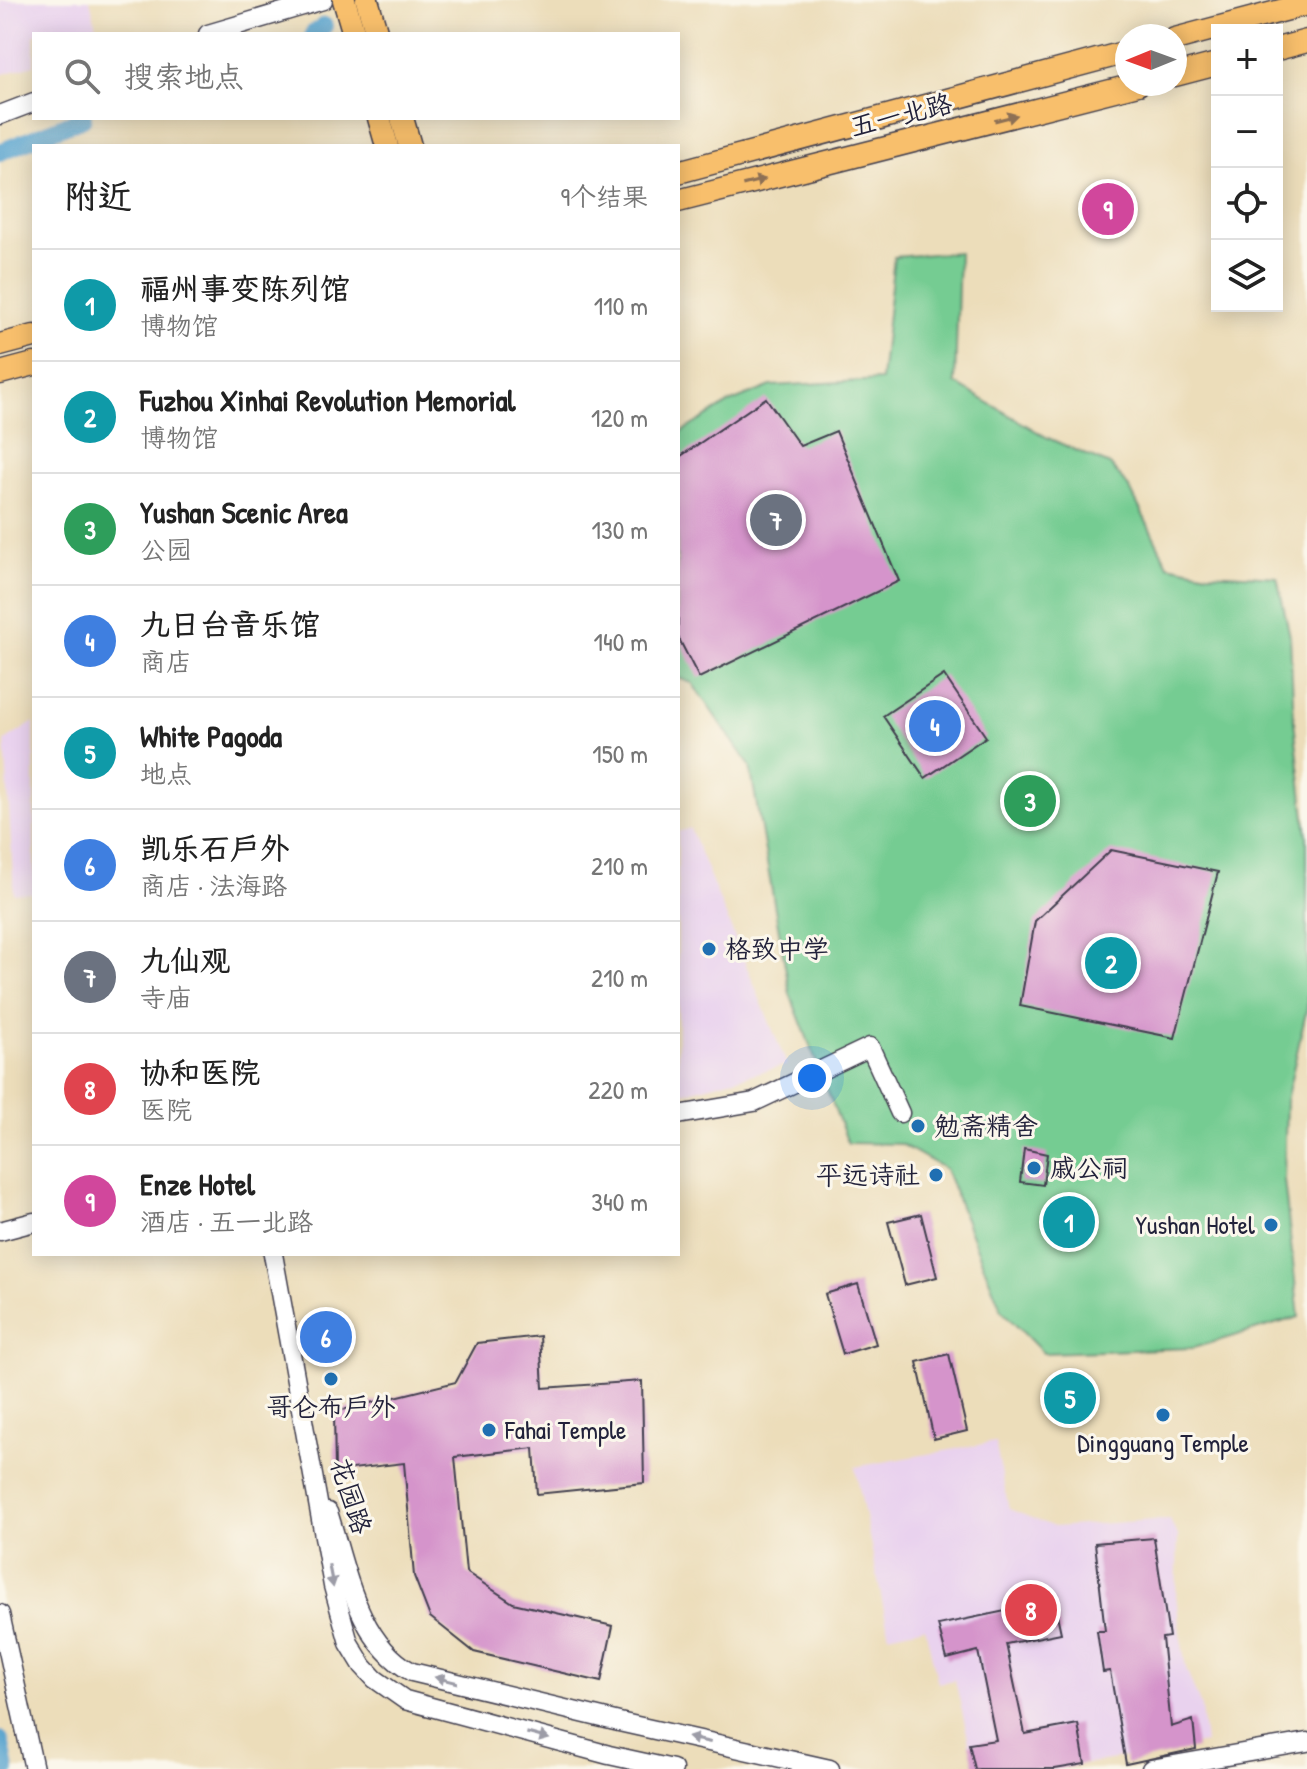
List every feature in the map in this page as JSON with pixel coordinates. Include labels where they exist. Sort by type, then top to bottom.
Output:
[{"type":"main road","points":[[344,0],[353,32]]},
{"type":"main road","points":[[367,0],[376,32]]},
{"type":"main road","points":[[1187,36],[1304,3]]},
{"type":"main road","points":[[1283,47],[1307,41]]},
{"type":"main road","name":"五一北路","points":[[680,171],[1115,55]]},
{"type":"main road","points":[[1187,72],[1211,66]]},
{"type":"main road","name":"五一北路","points":[[680,200],[1115,90]]},
{"type":"main road","points":[[380,120],[386,144]]},
{"type":"main road","points":[[403,120],[409,144]]},
{"type":"main road","points":[[0,345],[32,337]]},
{"type":"main road","points":[[0,373],[32,365]]},
{"type":"street","points":[[215,32],[323,0]]},
{"type":"street","points":[[0,115],[32,103]]},
{"type":"street","points":[[680,1115],[754,1102],[870,1047],[900,1113]]},
{"type":"street","points":[[0,1231],[32,1223]]},
{"type":"street","points":[[273,1256],[307,1445]]},
{"type":"street","name":"花园路","points":[[307,1445],[333,1586],[349,1643],[375,1679],[405,1700],[609,1762],[673,1769]]},
{"type":"street","name":"花园路","points":[[307,1445],[362,1615],[370,1632],[397,1664],[412,1672],[830,1769]]},
{"type":"street","points":[[0,1614],[34,1769]]},
{"type":"street","points":[[1151,1769],[1307,1742]]},
{"type":"shaded area","points":[[0,0],[90,0],[98,32],[32,32],[32,66],[0,75]]},
{"type":"shaded area","points":[[32,723],[32,893],[14,894],[5,741]]},
{"type":"shaded area","name":"格致中学","points":[[690,828],[787,1065],[680,1093],[680,831]]},
{"type":"shaded area","points":[[995,1442],[1009,1509],[1054,1527],[1169,1519],[1178,1535],[1176,1594],[1180,1633],[1186,1668],[1201,1707],[1205,1743],[1058,1769],[975,1769],[955,1680],[938,1683],[925,1627],[889,1635],[855,1467]]},
{"type":"green space","points":[[959,252],[955,383],[1048,438],[1110,465],[1130,489],[1168,565],[1208,573],[1277,577],[1290,636],[1294,721],[1307,836],[1307,1008],[1286,1101],[1284,1180],[1299,1317],[1193,1348],[1043,1353],[1002,1311],[945,1169],[901,1144],[848,1143],[790,994],[750,766],[692,683],[680,679],[680,433],[729,403],[771,386],[881,380],[894,257]]},
{"type":"building","points":[[766,398],[800,446],[836,431],[899,581],[699,678],[680,641],[680,457]]},
{"type":"building","points":[[944,675],[986,737],[925,778],[883,716]]},
{"type":"building","points":[[1111,850],[1218,872],[1175,1038],[1020,1006],[1035,921]]},
{"type":"building","name":"戚公祠","points":[[1024,1149],[1047,1154],[1043,1185],[1020,1182]]},
{"type":"building","points":[[1057,1205],[1086,1210],[1081,1238],[1053,1234]]},
{"type":"building","points":[[921,1214],[937,1277],[905,1285],[888,1222]]},
{"type":"building","points":[[858,1284],[876,1344],[843,1354],[825,1294]]},
{"type":"building","name":"Fahai Temple","points":[[540,1336],[543,1388],[642,1381],[644,1483],[537,1494],[534,1448],[455,1457],[466,1572],[513,1603],[613,1626],[601,1682],[474,1652],[430,1617],[414,1576],[404,1463],[335,1471],[334,1412],[456,1382],[477,1343]]},
{"type":"building","points":[[949,1354],[967,1431],[934,1439],[917,1362]]},
{"type":"building","points":[[1070,1385],[1084,1391],[1087,1406],[1078,1418],[1063,1418],[1053,1406],[1057,1391]]},
{"type":"building","points":[[1154,1538],[1169,1637],[1162,1638],[1171,1727],[1193,1720],[1196,1749],[1126,1764],[1110,1671],[1103,1672],[1097,1631],[1105,1631],[1095,1543]]},
{"type":"building","points":[[1054,1601],[1061,1633],[1006,1644],[1025,1734],[1078,1724],[1085,1764],[1055,1769],[975,1769],[969,1744],[996,1740],[978,1651],[947,1659],[938,1625]]},
{"type":"waterway","points":[[316,32],[324,26]]},
{"type":"waterway","points":[[0,152],[78,120]]},
{"type":"waterway","points":[[0,1740],[6,1769]]},
{"type":"place","name":"Enze Hotel","points":[[1108,209]]},
{"type":"place","name":"九仙观","points":[[776,520]]},
{"type":"place","name":"九日台音乐馆","points":[[935,726]]},
{"type":"place","name":"Yushan Scenic Area","points":[[1030,801]]},
{"type":"place","name":"格致中学","points":[[709,949]]},
{"type":"place","name":"Fuzhou Xinhai Revolution Memorial","points":[[1111,963]]},
{"type":"place","name":"勉斋精舍","points":[[918,1126]]},
{"type":"place","name":"戚公祠","points":[[1034,1168]]},
{"type":"place","name":"平远诗社","points":[[936,1175]]},
{"type":"place","name":"福州事变陈列馆","points":[[1069,1222]]},
{"type":"place","name":"Yushan Hotel","points":[[1271,1225]]},
{"type":"place","name":"凯乐石户外","points":[[326,1337]]},
{"type":"place","name":"哥仑布户外","points":[[331,1379]]},
{"type":"place","name":"White Pagoda","points":[[1070,1398]]},
{"type":"place","name":"Dingguang Temple","points":[[1163,1415]]},
{"type":"place","name":"Fahai Temple","points":[[489,1430]]},
{"type":"place","name":"协和医院","points":[[1031,1610]]}]
